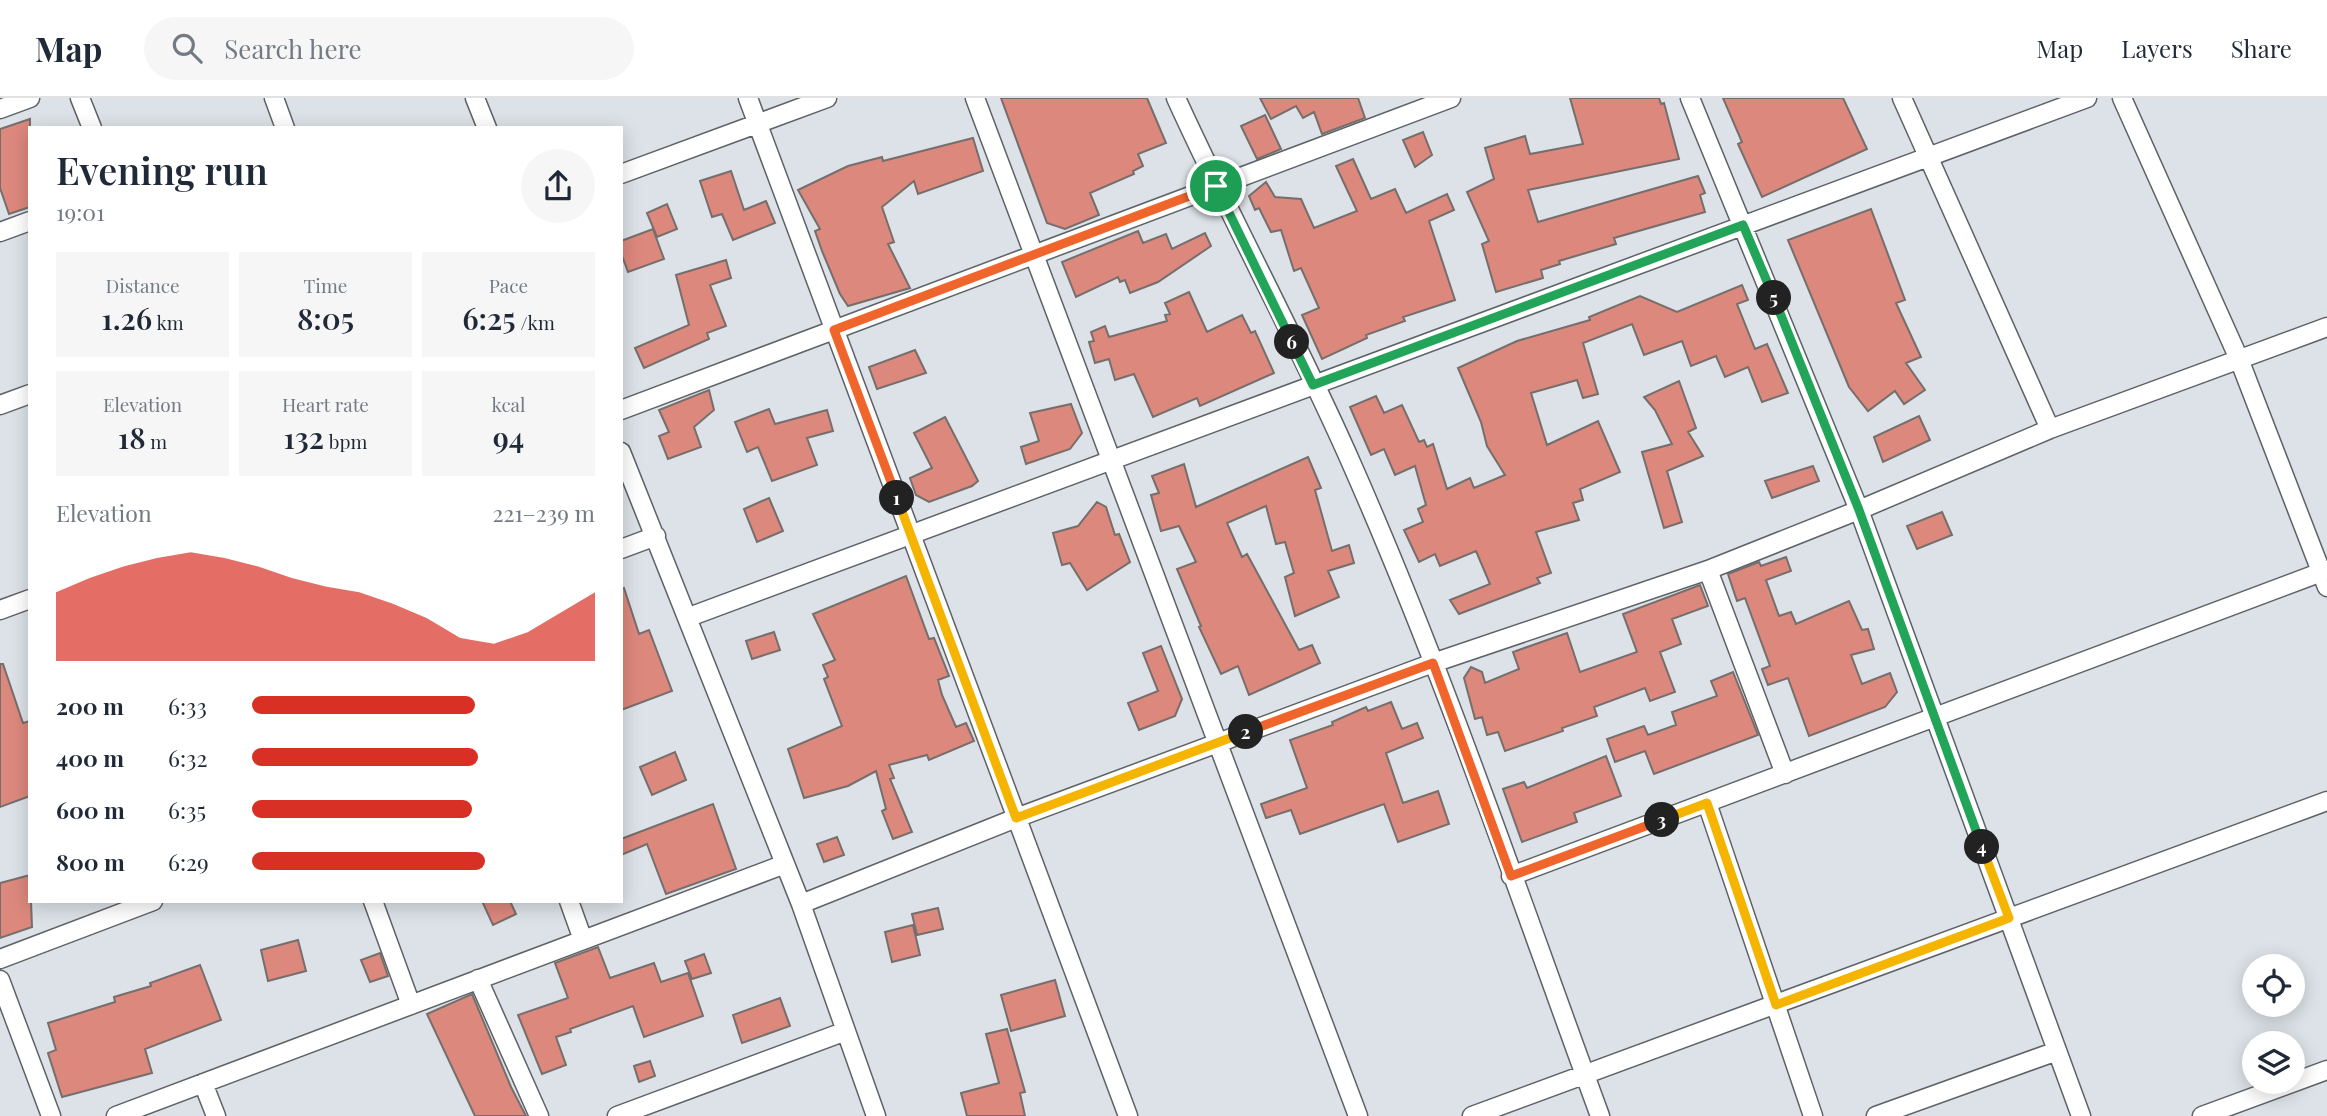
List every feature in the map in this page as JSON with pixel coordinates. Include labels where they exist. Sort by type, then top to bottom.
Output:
[{"type":"street","points":[[0,109],[30,98]]},
{"type":"street","points":[[80,98],[91,126]]},
{"type":"street","points":[[274,98],[284,126]]},
{"type":"street","points":[[475,98],[486,126]]},
{"type":"street","points":[[748,98],[1128,1116]]},
{"type":"street","points":[[623,173],[827,98]]},
{"type":"street","points":[[975,98],[1357,1116]]},
{"type":"street","points":[[1176,98],[1348,457],[1433,663],[1600,1116]]},
{"type":"street","points":[[623,409],[1451,98]]},
{"type":"street","points":[[1690,98],[1859,510],[2081,1116]]},
{"type":"street","points":[[1902,98],[2050,429]]},
{"type":"street","points":[[689,617],[2087,98]]},
{"type":"street","points":[[1511,876],[1935,718],[2325,577],[2239,359],[2122,98]]},
{"type":"street","points":[[1,229],[28,222]]},
{"type":"street","points":[[801,904],[1016,818],[1433,663],[1708,570],[2050,429],[2327,327]]},
{"type":"street","points":[[0,405],[28,395]]},
{"type":"street","points":[[623,457],[801,904],[876,1116]]},
{"type":"street","points":[[623,549],[656,536]]},
{"type":"street","points":[[1708,570],[1784,774]]},
{"type":"street","points":[[0,610],[28,600]]},
{"type":"street","points":[[1472,1116],[2327,801]]},
{"type":"street","points":[[1707,803],[1813,1116]]},
{"type":"street","points":[[116,1116],[785,864]]},
{"type":"street","points":[[0,959],[148,903]]},
{"type":"street","points":[[374,903],[411,1005]]},
{"type":"street","points":[[570,903],[583,940]]},
{"type":"street","points":[[478,979],[539,1116]]},
{"type":"street","points":[[0,980],[51,1116]]},
{"type":"street","points":[[617,1116],[846,1031]]},
{"type":"street","points":[[1876,1116],[2057,1051]]},
{"type":"street","points":[[2202,1116],[2327,1070]]},
{"type":"street","points":[[203,1083],[216,1116]]},
{"type":"building","points":[[1001,98],[1147,98],[1166,143],[1138,154],[1143,166],[1133,171],[1134,174],[1090,193],[1099,215],[1065,229],[1047,223]]},
{"type":"building","points":[[1260,98],[1358,98],[1365,118],[1322,134],[1314,112],[1303,118],[1296,106],[1271,119]]},
{"type":"building","points":[[1570,98],[1659,98],[1661,104],[1664,103],[1679,159],[1528,190],[1538,222],[1698,176],[1705,193],[1700,195],[1705,212],[1614,238],[1616,244],[1559,261],[1560,264],[1541,270],[1543,278],[1496,292],[1482,244],[1489,241],[1467,192],[1494,179],[1485,148],[1525,136],[1530,154],[1583,144]]},
{"type":"building","points":[[1723,98],[1843,98],[1867,149],[1762,197],[1738,144],[1742,142]]},
{"type":"building","points":[[1265,115],[1281,149],[1257,159],[1241,126]]},
{"type":"building","points":[[30,119],[28,208],[9,214],[0,188],[0,129]]},
{"type":"building","points":[[1423,132],[1432,155],[1415,167],[1403,140]]},
{"type":"building","points":[[973,138],[983,171],[918,194],[914,181],[882,207],[894,242],[888,244],[910,288],[848,306],[840,294],[822,251],[815,231],[820,229],[798,190],[848,166],[882,157],[883,161]]},
{"type":"building","points":[[1353,159],[1371,199],[1395,189],[1406,213],[1447,194],[1454,210],[1429,221],[1455,300],[1403,317],[1405,321],[1366,335],[1367,338],[1322,359],[1302,315],[1319,308],[1301,268],[1294,271],[1281,230],[1271,232],[1259,208],[1255,210],[1249,196],[1266,182],[1275,197],[1301,199],[1314,228],[1357,211],[1336,166]]},
{"type":"building","points":[[731,171],[744,210],[766,201],[775,223],[733,240],[722,214],[712,217],[700,181]]},
{"type":"building","points":[[667,204],[677,229],[657,237],[647,213]]},
{"type":"building","points":[[1871,209],[1905,300],[1896,303],[1921,357],[1906,363],[1925,390],[1904,404],[1895,391],[1868,411],[1849,387],[1788,240]]},
{"type":"building","points":[[653,229],[664,259],[628,272],[623,258],[623,240]]},
{"type":"building","points":[[1138,231],[1143,243],[1166,234],[1172,249],[1205,233],[1211,246],[1158,282],[1130,293],[1125,280],[1120,282],[1118,277],[1076,297],[1062,262]]},
{"type":"building","points":[[726,260],[731,278],[710,285],[726,326],[707,333],[709,339],[644,368],[635,348],[689,325],[676,275]]},
{"type":"building","points":[[1742,285],[1748,300],[1737,304],[1755,349],[1767,344],[1788,393],[1762,402],[1748,367],[1725,377],[1716,356],[1691,366],[1682,341],[1644,355],[1632,324],[1583,343],[1598,394],[1583,398],[1577,380],[1531,393],[1547,445],[1598,421],[1620,472],[1580,489],[1583,500],[1573,503],[1579,520],[1536,532],[1551,573],[1537,578],[1540,583],[1459,614],[1450,600],[1490,584],[1476,551],[1440,566],[1435,554],[1419,562],[1404,530],[1423,522],[1418,509],[1426,505],[1415,466],[1395,475],[1384,449],[1371,455],[1350,407],[1376,396],[1384,413],[1402,405],[1419,442],[1424,440],[1427,447],[1433,444],[1447,489],[1470,478],[1474,488],[1505,475],[1487,446],[1481,422],[1458,368],[1517,341],[1590,320],[1589,317],[1640,296],[1677,312]]},
{"type":"building","points":[[1189,292],[1207,332],[1242,315],[1251,333],[1255,331],[1274,373],[1200,406],[1197,398],[1153,417],[1134,374],[1115,380],[1109,359],[1095,363],[1089,342],[1094,341],[1091,332],[1105,326],[1109,337],[1167,321],[1165,315],[1170,314],[1165,303]]},
{"type":"building","points":[[915,350],[926,373],[877,389],[869,367]]},
{"type":"building","points":[[1679,381],[1696,428],[1688,432],[1703,456],[1667,471],[1682,522],[1664,528],[1642,452],[1672,444],[1655,410],[1644,397]]},
{"type":"building","points":[[709,390],[714,410],[694,427],[701,447],[668,459],[659,436],[669,432],[659,410]]},
{"type":"building","points":[[1071,404],[1082,433],[1070,449],[1026,464],[1021,447],[1039,441],[1030,413]]},
{"type":"building","points":[[769,409],[775,424],[827,410],[833,431],[807,438],[817,465],[772,481],[758,447],[747,452],[735,422]]},
{"type":"building","points":[[1919,416],[1930,440],[1883,462],[1874,437]]},
{"type":"building","points":[[945,417],[978,481],[972,486],[929,502],[916,495],[910,478],[932,468],[914,433]]},
{"type":"building","points":[[1308,457],[1321,488],[1315,490],[1332,551],[1349,545],[1354,563],[1328,571],[1339,597],[1295,616],[1285,577],[1294,573],[1285,542],[1276,544],[1266,506],[1227,523],[1242,557],[1247,554],[1299,650],[1312,645],[1320,663],[1249,695],[1238,666],[1221,674],[1199,627],[1201,626],[1177,569],[1196,562],[1179,526],[1161,531],[1151,495],[1159,493],[1152,476],[1184,464],[1196,507]]},
{"type":"building","points":[[1813,466],[1819,481],[1772,498],[1765,481]]},
{"type":"building","points":[[769,498],[783,531],[757,542],[744,509]]},
{"type":"building","points":[[1097,502],[1106,507],[1115,535],[1119,534],[1130,562],[1087,590],[1070,563],[1062,565],[1053,533],[1078,526]]},
{"type":"building","points":[[1942,512],[1952,535],[1917,549],[1907,526]]},
{"type":"building","points":[[1786,557],[1791,571],[1766,580],[1779,616],[1791,612],[1796,624],[1849,601],[1862,630],[1868,629],[1874,649],[1851,655],[1862,684],[1890,673],[1897,692],[1885,707],[1809,736],[1788,678],[1768,685],[1762,669],[1770,666],[1745,598],[1737,601],[1728,574],[1759,562],[1761,566]]},
{"type":"building","points":[[906,576],[929,639],[934,638],[949,676],[938,680],[942,695],[956,727],[966,723],[974,741],[929,760],[927,755],[889,765],[894,778],[890,779],[912,832],[893,839],[882,811],[886,809],[876,771],[848,786],[804,798],[788,749],[842,726],[824,679],[828,677],[823,665],[835,660],[813,614]]},
{"type":"building","points":[[1700,585],[1708,606],[1672,619],[1681,644],[1660,652],[1675,692],[1650,701],[1645,688],[1594,707],[1597,716],[1505,751],[1498,732],[1487,735],[1482,717],[1475,719],[1464,678],[1471,667],[1482,672],[1485,683],[1519,669],[1513,652],[1567,633],[1580,672],[1637,652],[1623,614]]},
{"type":"building","points":[[623,588],[639,634],[649,630],[672,691],[623,709]]},
{"type":"building","points":[[774,632],[780,650],[752,659],[746,641]]},
{"type":"building","points":[[1161,646],[1182,699],[1175,716],[1139,730],[1128,703],[1158,691],[1143,653]]},
{"type":"building","points":[[0,664],[3,664],[23,723],[28,722],[28,797],[0,807]]},
{"type":"building","points":[[1733,672],[1758,735],[1654,774],[1645,751],[1615,762],[1607,739],[1644,726],[1648,735],[1676,725],[1672,712],[1717,696],[1711,681]]},
{"type":"building","points":[[1391,702],[1402,729],[1417,723],[1423,738],[1386,753],[1403,803],[1438,791],[1449,824],[1398,842],[1384,804],[1300,834],[1291,810],[1266,818],[1261,804],[1307,788],[1290,740],[1333,725],[1332,722],[1366,707],[1368,711]]},
{"type":"building","points":[[675,752],[686,780],[652,795],[640,767]]},
{"type":"building","points":[[1606,756],[1621,796],[1574,813],[1577,822],[1522,842],[1503,789],[1524,782],[1527,788]]},
{"type":"building","points":[[713,804],[736,869],[666,894],[647,844],[623,854],[623,838]]},
{"type":"building","points":[[837,837],[844,855],[824,862],[817,844]]},
{"type":"building","points":[[28,876],[28,903],[31,903],[32,927],[0,938],[0,883]]},
{"type":"building","points":[[483,903],[511,903],[516,914],[493,925]]},
{"type":"building","points":[[938,908],[943,929],[917,935],[912,914]]},
{"type":"building","points":[[913,925],[920,955],[892,962],[885,932]]},
{"type":"building","points":[[298,940],[306,971],[268,981],[261,950]]},
{"type":"building","points":[[598,947],[610,978],[654,963],[661,982],[688,973],[703,1016],[644,1037],[633,1006],[570,1029],[571,1032],[556,1037],[566,1065],[542,1074],[518,1015],[568,998],[555,963]]},
{"type":"building","points":[[380,953],[388,976],[370,982],[361,960]]},
{"type":"building","points":[[704,954],[711,973],[692,979],[685,961]]},
{"type":"building","points":[[200,965],[221,1020],[145,1049],[152,1073],[62,1097],[48,1053],[56,1050],[48,1023],[115,1002],[114,997],[151,986],[150,983]]},
{"type":"building","points":[[1055,980],[1065,1016],[1011,1031],[1001,995]]},
{"type":"building","points":[[472,994],[526,1116],[475,1116],[427,1014]]},
{"type":"building","points":[[780,998],[790,1026],[742,1043],[733,1015]]},
{"type":"building","points":[[1007,1029],[1025,1092],[1020,1093],[1025,1116],[967,1116],[961,1093],[999,1083],[986,1034]]},
{"type":"building","points":[[650,1061],[655,1076],[639,1082],[634,1066]]},
{"type":"route","points":[[1216,186],[1313,385],[1743,225],[1859,510],[2009,918],[1776,1005],[1707,803],[1511,876],[1433,663],[1016,818],[834,330],[1216,186]]}]
